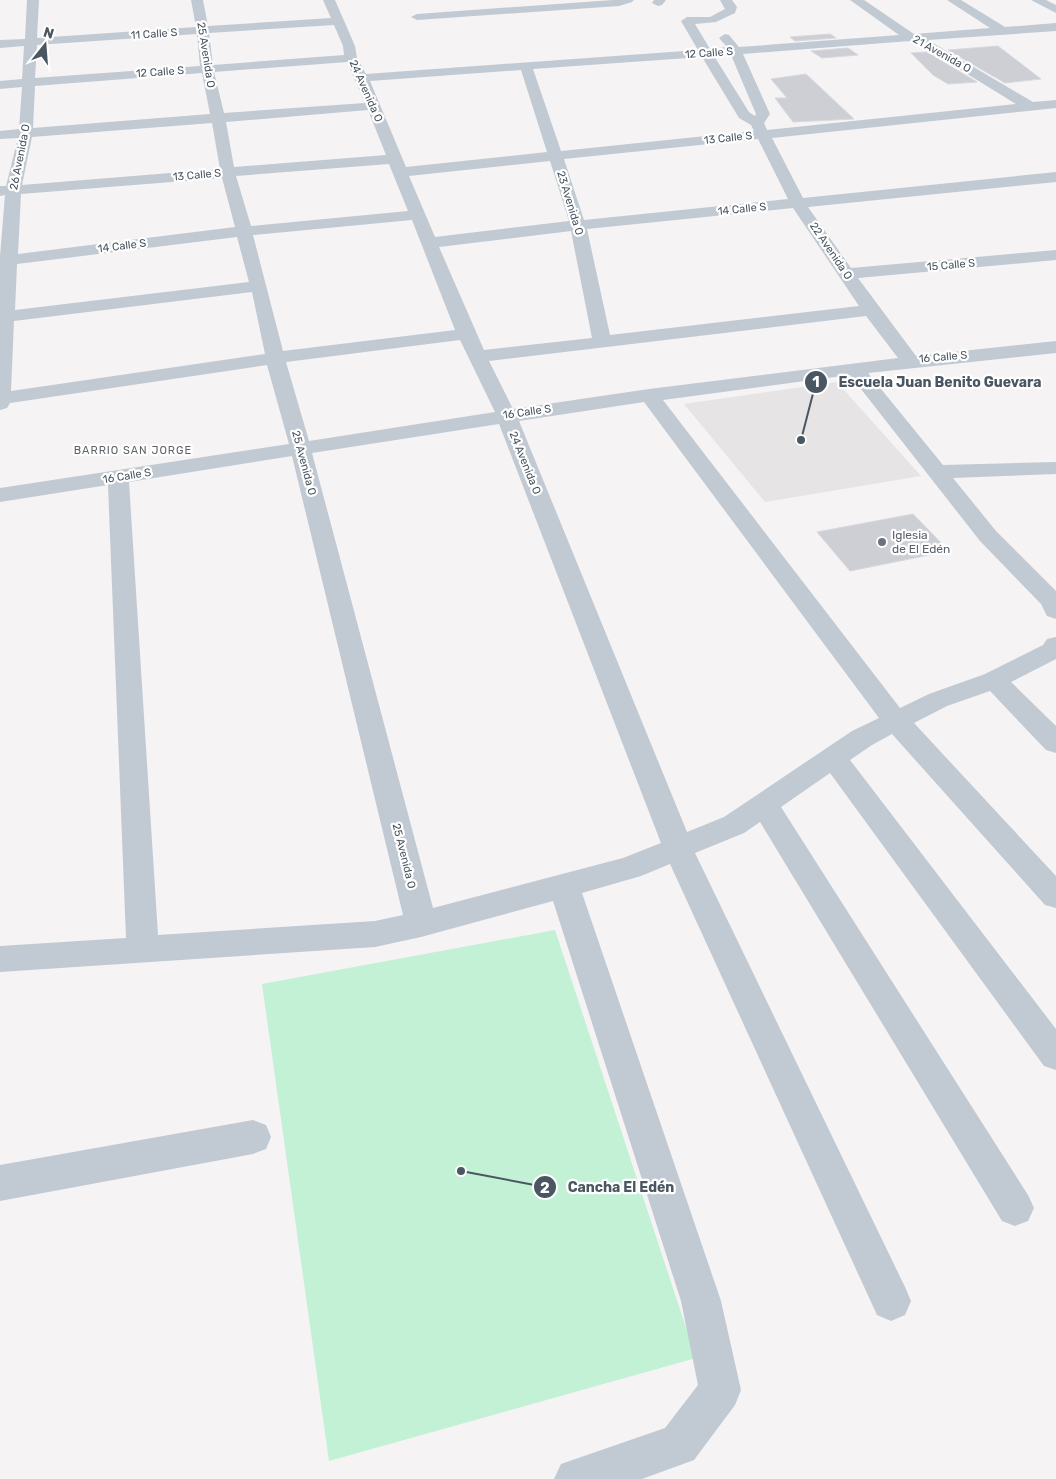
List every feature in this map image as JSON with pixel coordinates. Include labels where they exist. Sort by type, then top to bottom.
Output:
[{"type":"street","name":"26 Avenida O","points":[[0,404],[5,317],[6,190],[26,134],[33,0]]},
{"type":"street","name":"25 Avenida O","points":[[197,0],[207,69],[228,173],[259,286],[275,358],[301,450],[421,924]]},
{"type":"street","name":"24 Avenida O","points":[[329,0],[349,46],[351,58],[362,78],[466,334],[506,415],[678,848],[891,1301]]},
{"type":"street","points":[[417,17],[628,0]]},
{"type":"street","points":[[726,0],[731,7],[731,11],[712,20],[687,21],[744,115],[760,129]]},
{"type":"street","name":"21 Avenida O","points":[[856,0],[912,38],[930,45],[1029,106]]},
{"type":"street","points":[[953,0],[1003,31]]},
{"type":"street","points":[[1037,0],[1056,10]]},
{"type":"street","points":[[410,6],[424,32]]},
{"type":"street","name":"22 Avenida O","points":[[712,20],[736,52],[763,114],[760,129],[798,204],[871,310],[910,360]]},
{"type":"street","name":"11 Calle S","points":[[0,44],[338,21]]},
{"type":"street","name":"12 Calle S","points":[[362,78],[1056,27]]},
{"type":"street","name":"12 Calle S","points":[[0,85],[351,58]]},
{"type":"street","name":"23 Avenida O","points":[[526,67],[578,225],[602,342]]},
{"type":"street","points":[[718,71],[744,70]]},
{"type":"street","name":"13 Calle S","points":[[6,190],[228,173],[556,156],[760,129],[1056,104]]},
{"type":"street","points":[[0,136],[373,106]]},
{"type":"street","name":"14 Calle S","points":[[429,243],[578,225],[1056,177]]},
{"type":"street","name":"14 Calle S","points":[[4,260],[244,231],[417,215]]},
{"type":"street","name":"15 Calle S","points":[[846,274],[1056,255]]},
{"type":"street","points":[[5,317],[259,286]]},
{"type":"street","points":[[476,357],[871,310]]},
{"type":"street","points":[[0,399],[275,358],[466,334]]},
{"type":"street","name":"16 Calle S","points":[[0,495],[301,450],[506,415],[910,360],[1056,346]]},
{"type":"street","points":[[855,369],[988,536],[1052,601],[1056,611]]},
{"type":"street","points":[[649,395],[896,721],[1056,896]]},
{"type":"street","points":[[936,472],[1056,468]]},
{"type":"street","points":[[118,477],[143,950]]},
{"type":"street","points":[[0,960],[375,934],[421,924],[630,868],[734,825],[862,738],[938,700],[994,680],[1054,650],[1056,645]]},
{"type":"street","points":[[994,680],[1056,743]]},
{"type":"street","points":[[833,757],[1056,1055]]},
{"type":"street","points":[[764,804],[1015,1208]]},
{"type":"street","points":[[564,886],[701,1301],[720,1390],[679,1445],[576,1479]]},
{"type":"street","points":[[0,1183],[253,1137]]},
{"type":"shaded area","points":[[837,382],[921,476],[765,502],[684,404]]},
{"type":"green space","points":[[555,930],[696,1358],[329,1461],[262,984]]},
{"type":"building","points":[[830,34],[836,38],[795,41],[790,37]]},
{"type":"building","points":[[998,46],[1041,79],[1005,83],[948,50]]},
{"type":"building","points":[[848,48],[858,55],[822,58],[811,51]]},
{"type":"building","points":[[927,52],[977,82],[948,84],[933,75],[911,53]]},
{"type":"building","points":[[806,74],[854,119],[793,122],[775,98],[787,98],[771,79]]},
{"type":"building","name":"Iglesia de El Edén","points":[[913,514],[949,551],[850,571],[817,532]]},
{"type":"place","name":"Escuela Juan Benito Guevara","points":[[801,440]]},
{"type":"place","name":"Iglesia de El Edén","points":[[882,542]]},
{"type":"place","name":"Cancha El Edén","points":[[461,1171]]},
{"type":"district","name":"BARRIO SAN JORGE","points":[[133,450]]}]
